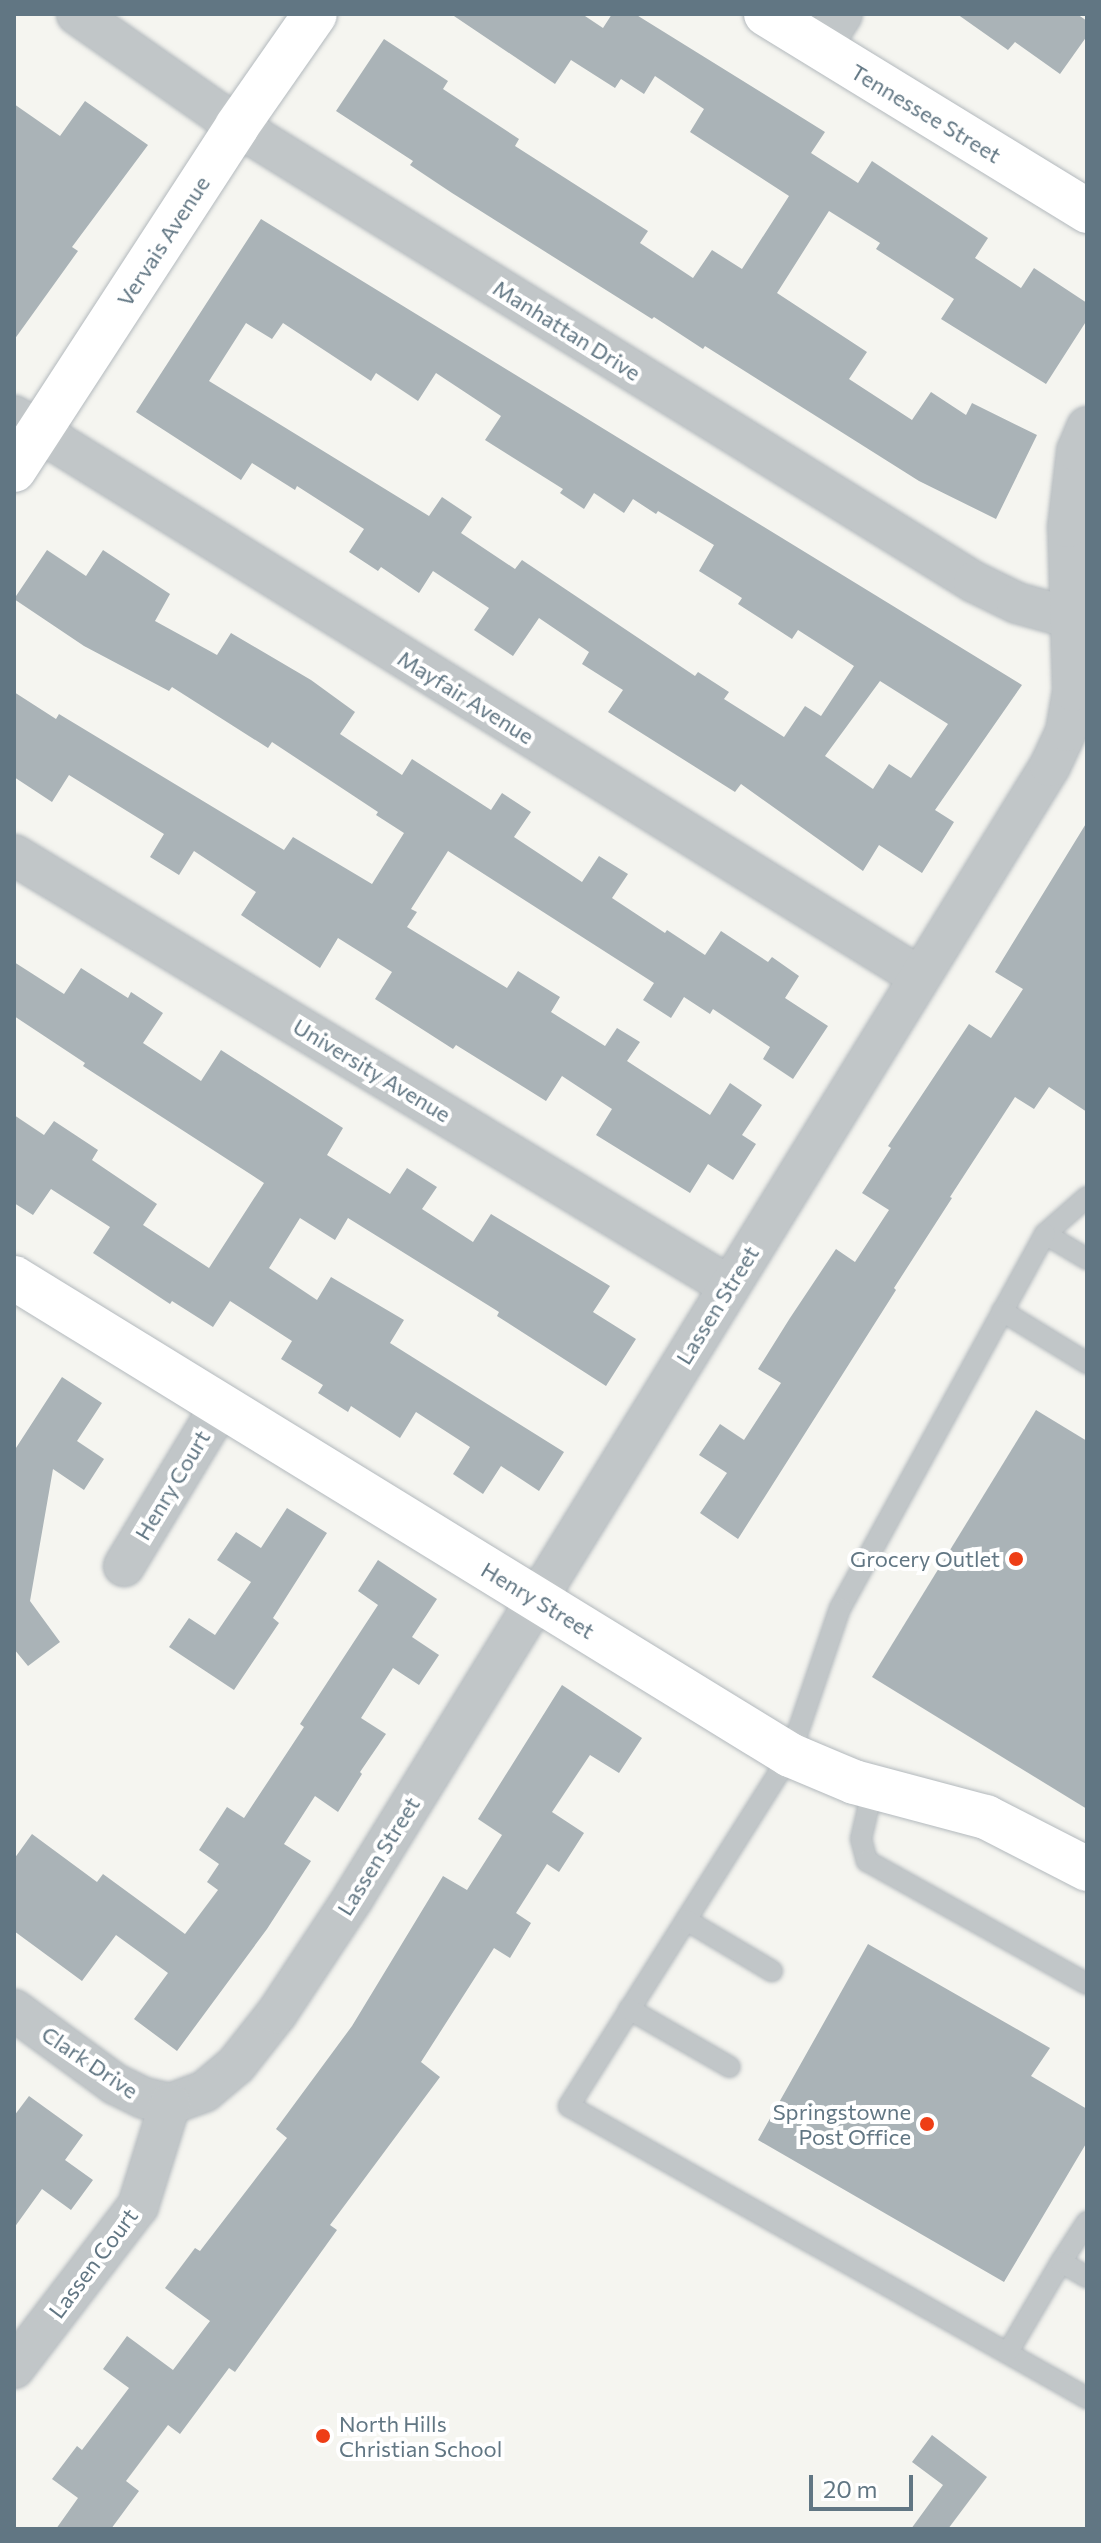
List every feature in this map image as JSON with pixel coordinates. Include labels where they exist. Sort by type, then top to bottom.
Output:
[{"type":"street","name":"Manhattan Drive","points":[[77,14],[237,126],[974,582],[1017,603],[1075,605]]},
{"type":"street","name":"Vervais Avenue","points":[[14,470],[26,425],[315,14]]},
{"type":"street","name":"Tennessee Street","points":[[766,14],[831,31],[1087,211]]},
{"type":"street","name":"Mayfair Avenue","points":[[26,425],[918,976]]},
{"type":"street","name":"Lassen Street","points":[[170,2104],[205,2091],[236,2065],[277,2013],[353,1898],[1050,766],[1066,731],[1073,691],[1075,605],[1068,527],[1079,498],[1077,451],[1087,427]]},
{"type":"street","name":"University Avenue","points":[[14,855],[729,1286]]},
{"type":"street","name":"Henry Street","points":[[14,1278],[790,1755],[873,1787],[986,1817],[1087,1869]]},
{"type":"street","name":"Henry Court","points":[[124,1566],[221,1405]]},
{"type":"street","name":"Clark Drive","points":[[14,2010],[115,2084],[144,2098],[170,2104]]},
{"type":"street","name":"Lassen Court","points":[[14,2368],[138,2206],[170,2104]]},
{"type":"lane","points":[[1087,1197],[1045,1234],[840,1608],[790,1755],[569,2106],[1087,2398]]},
{"type":"lane","points":[[1045,1234],[1087,1259]]},
{"type":"lane","points":[[1002,1311],[1087,1363]]},
{"type":"lane","points":[[873,1787],[861,1839],[867,1861],[1087,1984]]},
{"type":"lane","points":[[686,1920],[772,1971]]},
{"type":"lane","points":[[629,2009],[730,2067]]},
{"type":"lane","points":[[1008,2352],[1087,2222]]},
{"type":"lane","points":[[1061,2262],[1087,2277]]},
{"type":"building","points":[[451,14],[582,14],[603,28],[612,14],[635,14],[825,132],[811,153],[858,183],[872,161],[988,238],[975,258],[1021,288],[1034,268],[1087,303],[1087,320],[1046,384],[941,319],[954,299],[876,249],[880,243],[829,211],[777,293],[867,352],[849,379],[912,420],[931,392],[966,415],[972,403],[1037,435],[996,519],[919,481],[705,346],[703,349],[654,317],[652,319],[452,193],[410,165],[413,161],[336,111],[384,39],[448,81],[443,89],[519,139],[515,146],[648,231],[640,243],[693,278],[712,250],[742,269],[789,196],[690,132],[704,109],[655,76],[644,94],[621,79],[615,88],[571,60],[555,84]]},
{"type":"building","points":[[957,14],[1077,14],[1087,21],[1087,36],[1060,74],[1015,42],[1008,50]]},
{"type":"building","points":[[85,101],[148,145],[72,247],[78,251],[14,340],[14,104],[60,136]]},
{"type":"building","points":[[261,219],[1022,685],[935,810],[954,822],[922,873],[879,845],[863,871],[741,784],[735,792],[608,712],[623,690],[582,664],[589,652],[539,618],[513,656],[474,630],[489,608],[433,571],[419,593],[381,567],[378,571],[349,552],[364,529],[297,486],[295,490],[252,463],[241,480],[136,412]],"holes":[[[246,323],[272,339],[283,323],[371,381],[376,373],[418,401],[436,373],[501,416],[485,440],[563,489],[560,493],[584,509],[594,493],[624,513],[633,499],[656,514],[658,511],[714,545],[699,571],[742,598],[738,604],[792,639],[798,630],[854,666],[821,716],[805,706],[784,737],[724,699],[729,692],[698,672],[695,676],[522,560],[515,569],[461,533],[472,517],[442,497],[429,516],[209,381]],[[880,681],[948,724],[911,778],[889,764],[873,789],[825,756]]]},
{"type":"building","points":[[47,550],[86,576],[103,550],[170,594],[155,621],[217,655],[231,633],[311,680],[355,712],[340,734],[402,775],[412,759],[491,810],[502,793],[531,812],[514,837],[582,882],[599,856],[628,874],[612,898],[665,933],[667,930],[705,955],[721,931],[768,962],[772,957],[799,976],[785,998],[828,1026],[793,1079],[763,1059],[770,1047],[713,1009],[710,1014],[684,997],[671,1018],[643,1000],[654,983],[448,851],[411,909],[417,912],[407,927],[507,988],[518,971],[560,997],[551,1012],[605,1046],[617,1028],[640,1042],[627,1061],[710,1115],[730,1083],[762,1105],[742,1135],[756,1144],[733,1180],[708,1164],[690,1193],[596,1135],[612,1109],[562,1076],[546,1101],[456,1045],[453,1049],[375,999],[392,972],[338,938],[320,968],[241,915],[256,892],[194,851],[179,875],[150,857],[164,834],[69,775],[52,802],[14,777],[14,692],[56,719],[59,714],[284,850],[293,837],[372,884],[404,833],[376,815],[378,812],[272,742],[268,748],[172,687],[169,691],[84,646],[14,599]]},
{"type":"building","points":[[1087,822],[1087,1112],[1049,1087],[1034,1109],[1015,1097],[738,1539],[700,1513],[727,1473],[699,1455],[720,1424],[744,1440],[781,1383],[758,1369],[790,1318],[836,1249],[855,1262],[889,1210],[862,1193],[891,1148],[888,1146],[969,1024],[991,1038],[1023,989],[995,972]]},
{"type":"building","points":[[14,962],[64,994],[81,968],[128,998],[131,992],[163,1013],[143,1043],[201,1081],[221,1050],[343,1128],[327,1155],[390,1194],[407,1168],[437,1187],[422,1209],[473,1242],[491,1214],[610,1286],[593,1312],[636,1339],[606,1386],[497,1316],[499,1312],[348,1218],[335,1240],[300,1218],[269,1268],[317,1300],[331,1277],[404,1320],[390,1343],[564,1452],[539,1491],[501,1466],[483,1494],[453,1474],[470,1447],[416,1412],[400,1438],[351,1406],[348,1412],[318,1393],[323,1385],[281,1359],[292,1341],[230,1301],[213,1327],[172,1301],[170,1304],[93,1253],[110,1227],[51,1189],[33,1215],[14,1203],[14,1115],[44,1135],[54,1121],[98,1150],[92,1160],[157,1204],[143,1225],[209,1268],[264,1183],[83,1066],[85,1063],[14,1016]]},
{"type":"building","points":[[62,1377],[102,1403],[77,1441],[104,1459],[84,1490],[53,1469],[30,1601],[60,1642],[28,1666],[14,1649],[14,1451]]},
{"type":"building","name":"Grocery Outlet","points":[[1036,1410],[1087,1441],[1087,1809],[872,1677]]},
{"type":"building","points":[[287,1508],[327,1533],[273,1618],[279,1623],[234,1690],[169,1647],[189,1618],[215,1635],[251,1582],[217,1560],[236,1532],[261,1548]]},
{"type":"building","points":[[378,1560],[437,1599],[412,1637],[439,1655],[419,1685],[393,1668],[361,1718],[386,1734],[338,1812],[315,1796],[284,1844],[311,1861],[267,1929],[177,2051],[134,2019],[168,1973],[116,1935],[82,1981],[14,1931],[14,1859],[32,1834],[97,1882],[103,1874],[185,1934],[218,1890],[207,1882],[219,1864],[199,1850],[227,1807],[244,1818],[304,1727],[300,1724],[378,1605],[358,1591]]},
{"type":"building","points":[[562,1685],[642,1738],[619,1773],[590,1755],[552,1812],[584,1833],[559,1872],[547,1864],[516,1913],[531,1923],[510,1958],[494,1948],[421,2062],[440,2077],[330,2225],[337,2230],[235,2372],[229,2368],[180,2434],[168,2425],[126,2481],[139,2491],[111,2529],[56,2529],[78,2498],[52,2479],[77,2446],[82,2450],[129,2388],[103,2369],[127,2336],[173,2370],[210,2321],[165,2288],[195,2248],[200,2251],[287,2138],[276,2129],[352,2026],[443,1876],[467,1890],[502,1835],[478,1819]]},
{"type":"building","name":"Springstowne Post Office","points":[[868,1944],[1050,2048],[1031,2076],[1087,2109],[1087,2142],[1004,2282],[758,2140]]},
{"type":"building","points":[[29,2096],[83,2135],[65,2160],[93,2180],[71,2210],[42,2189],[14,2228],[14,2116]]},
{"type":"building","points":[[932,2435],[987,2477],[948,2529],[911,2529],[943,2485],[912,2462]]},
{"type":"place","name":"Grocery Outlet","points":[[1016,1559]]},
{"type":"place","name":"Springstowne Post Office","points":[[927,2124]]},
{"type":"place","name":"North Hills Christian School","points":[[323,2436]]}]
